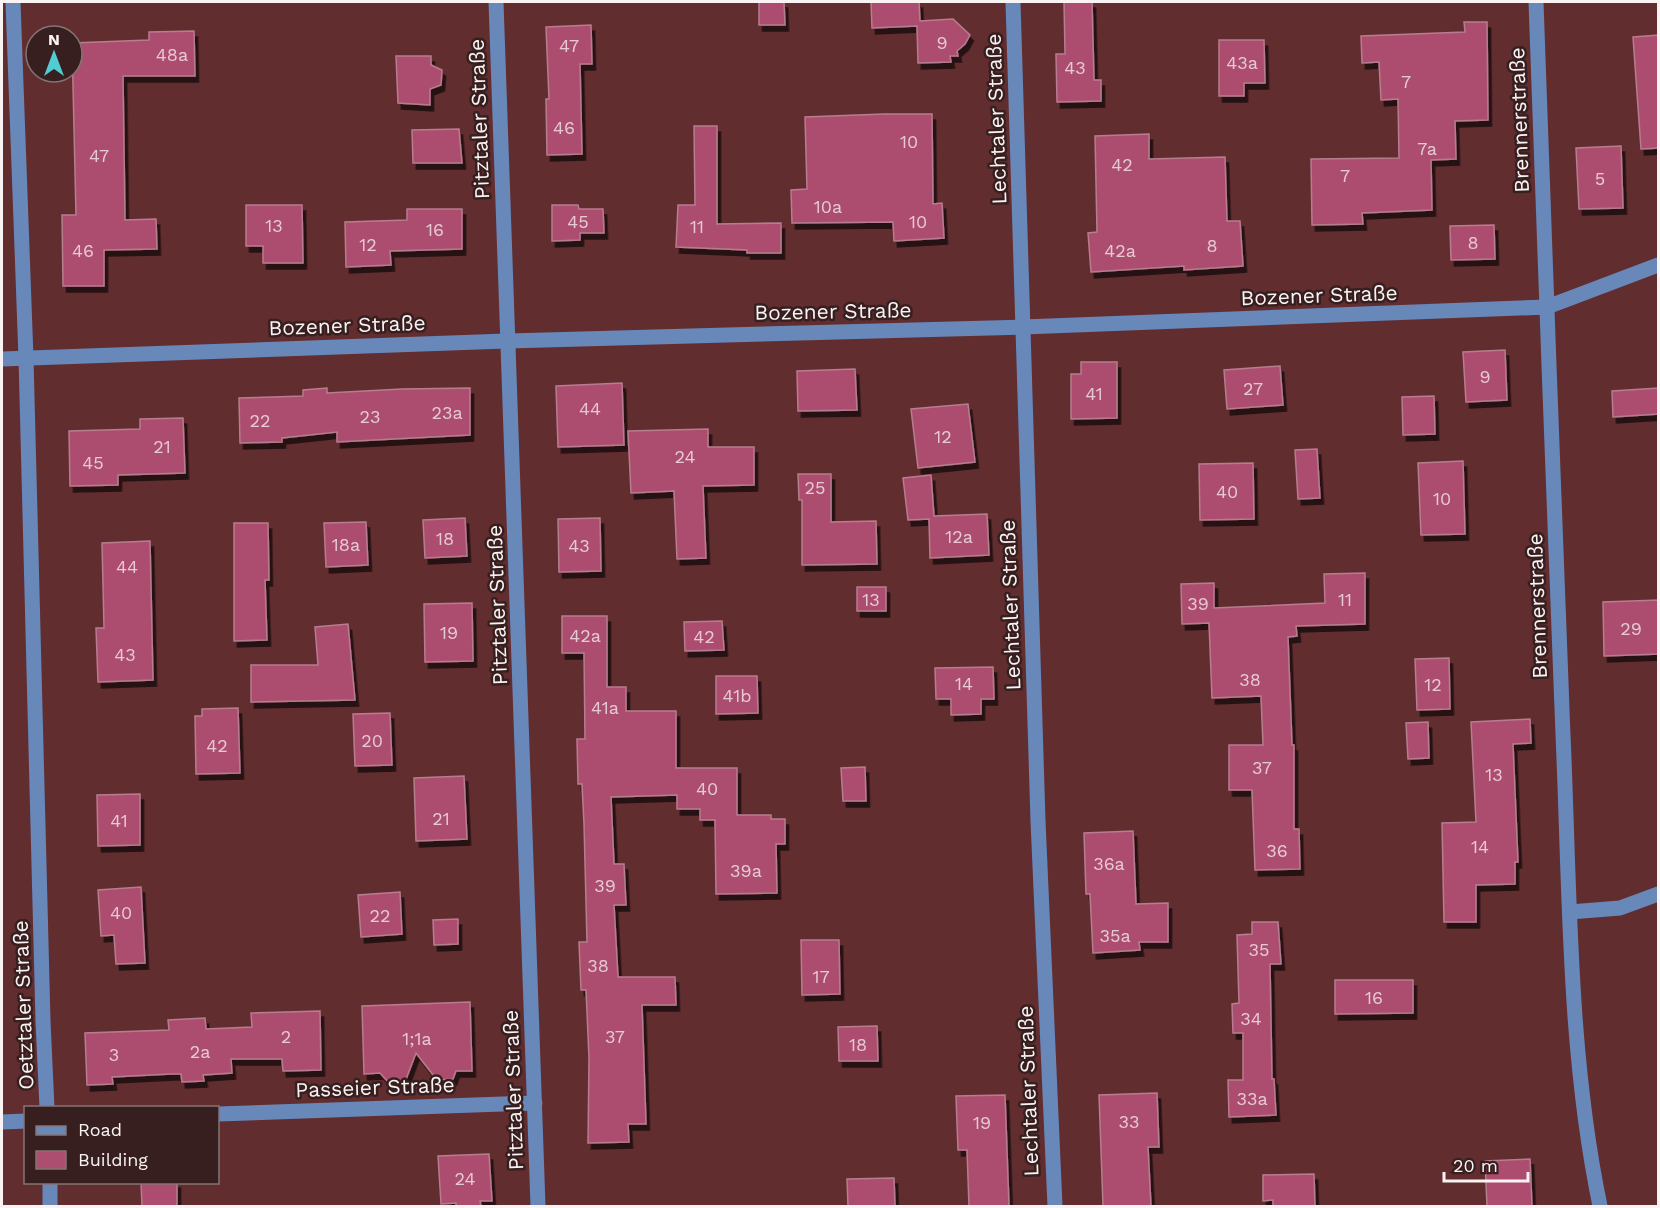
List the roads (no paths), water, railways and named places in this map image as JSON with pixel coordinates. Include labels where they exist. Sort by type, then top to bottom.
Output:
[{"type":"street","name":"Oetztaler Straße","points":[[13,2],[26,358],[47,1106]]},
{"type":"street","name":"Pitztaler Straße","points":[[496,2],[538,1206]]},
{"type":"street","name":"Lechtaler Straße","points":[[1013,2],[1038,821],[1055,1206]]},
{"type":"street","name":"Brennerstraße","points":[[1536,2],[1577,1053],[1590,1156],[1600,1206]]},
{"type":"street","name":"Bozener Straße","points":[[2,359],[507,341],[1023,327],[1547,307],[1659,265]]},
{"type":"street","points":[[1570,912],[1620,908],[1659,894]]},
{"type":"street","name":"Passeier Straße","points":[[219,1114],[535,1103]]},
{"type":"street","points":[[2,1122],[24,1121]]},
{"type":"street","points":[[50,1184],[50,1206]]}]
